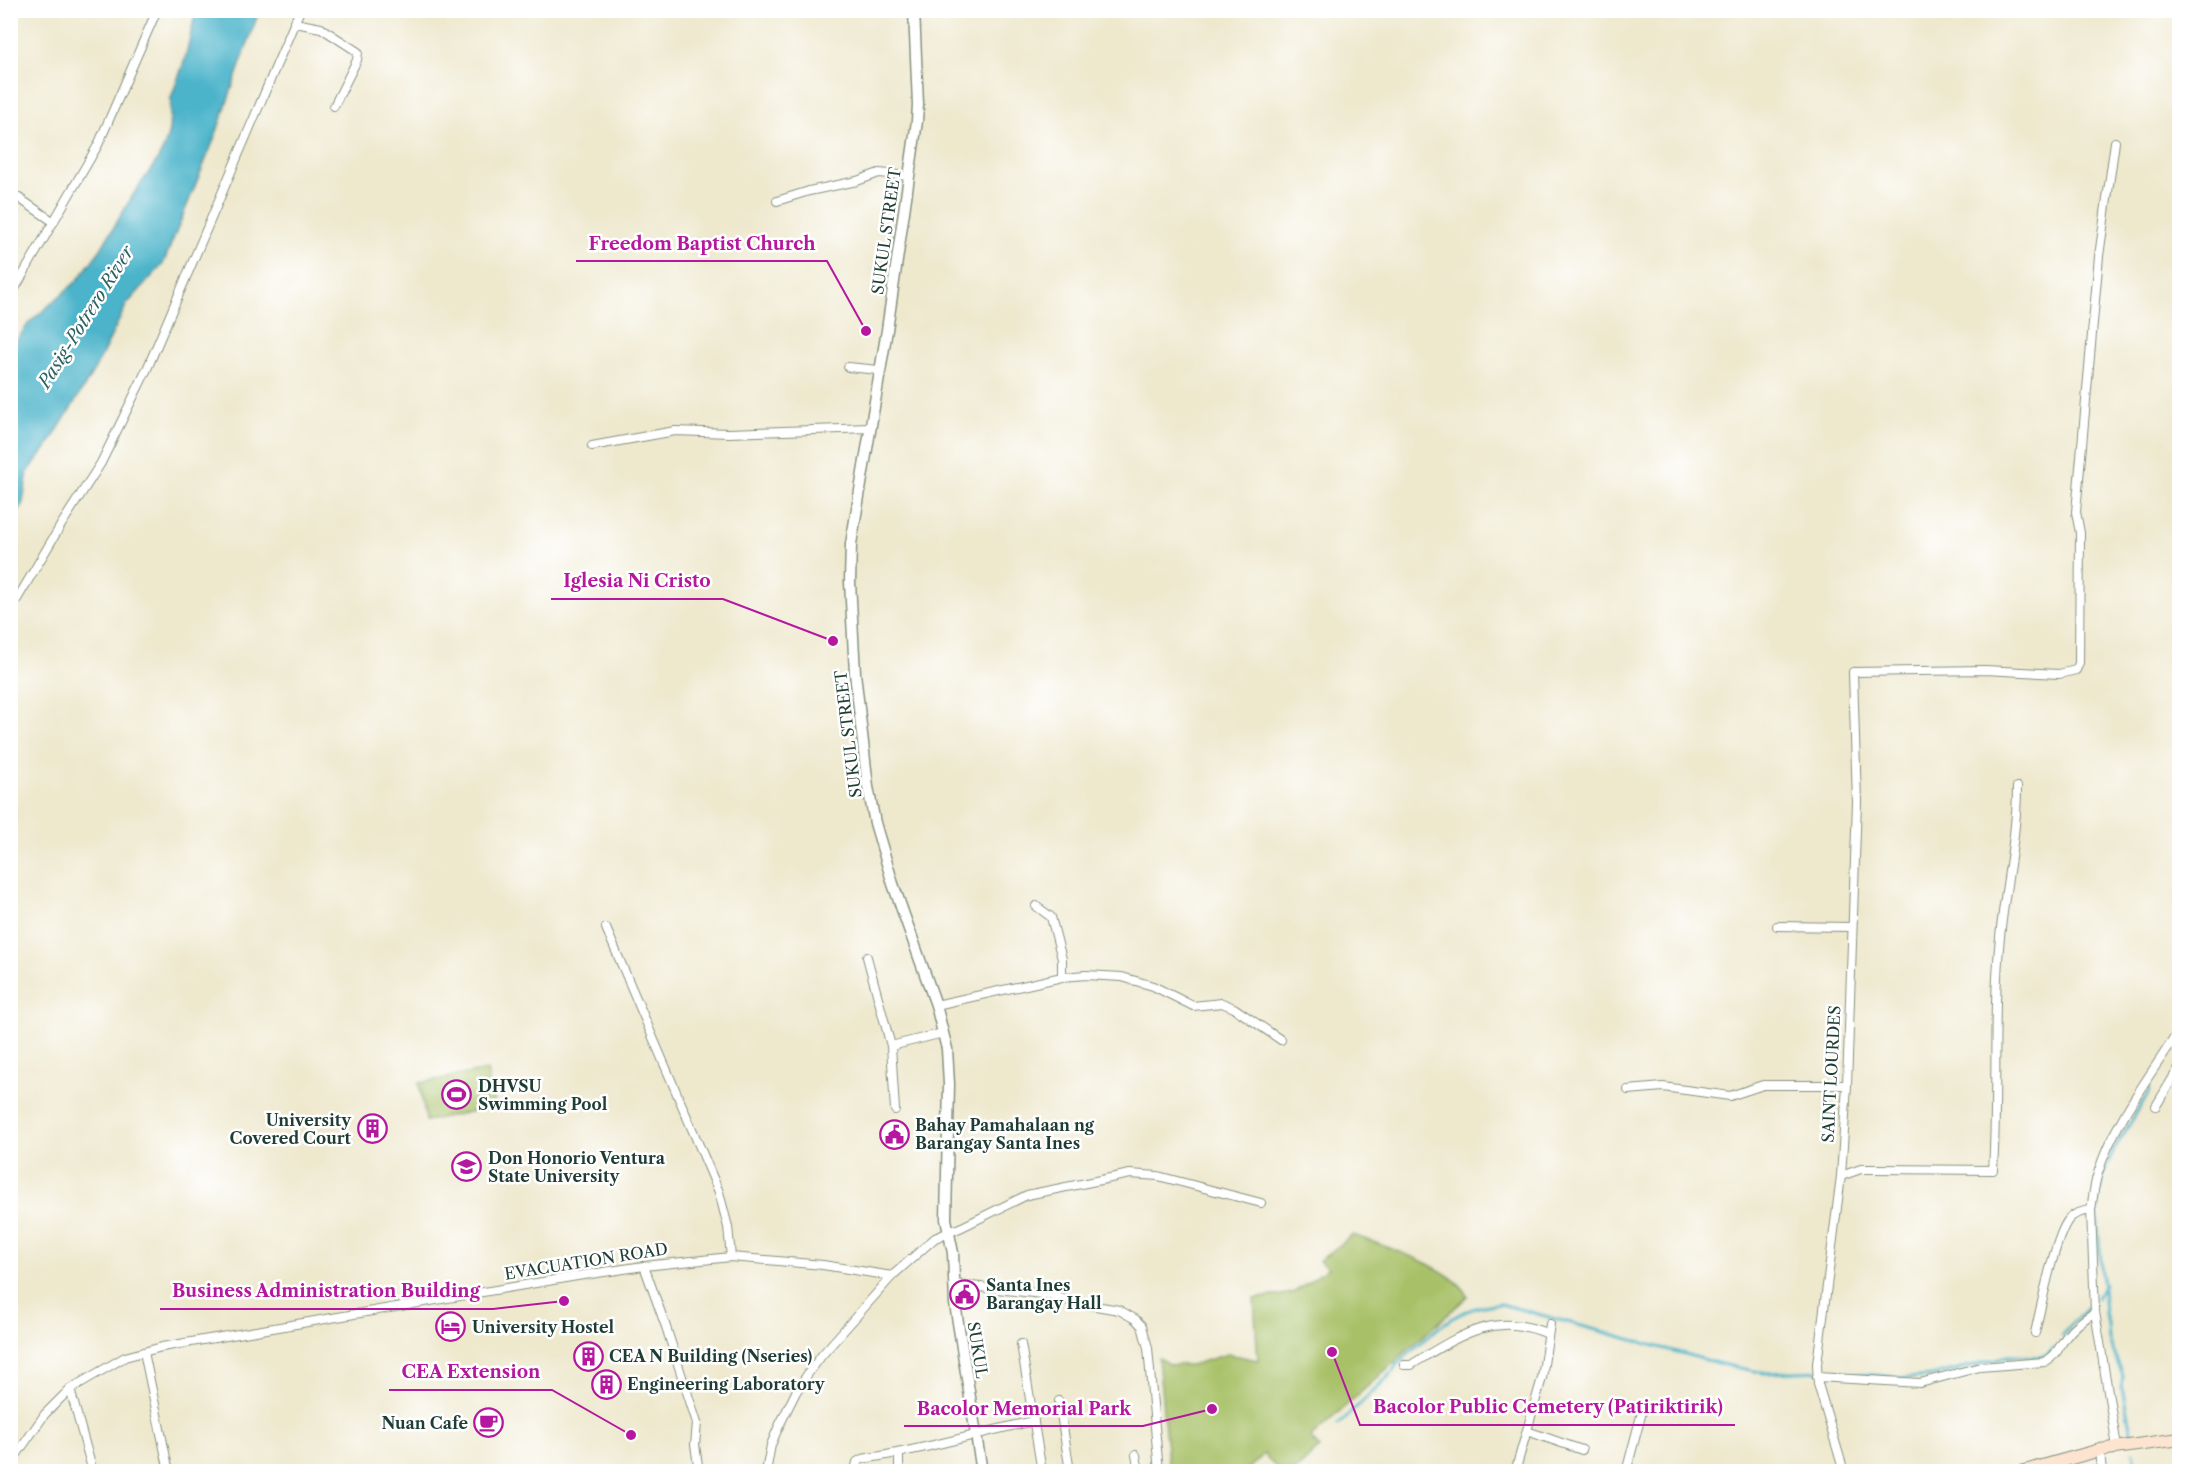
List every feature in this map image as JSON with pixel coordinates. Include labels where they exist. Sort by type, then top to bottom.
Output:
[{"type":"main road","points":[[2021,1472],[2100,1450],[2180,1439]]},
{"type":"street","points":[[10,297],[98,145],[157,10]]},
{"type":"street","points":[[10,611],[106,452],[170,316],[300,10]]},
{"type":"street","name":"SUKUL STREET","points":[[914,10],[918,105],[887,330],[851,544],[850,582],[855,673],[868,787],[881,848],[936,1005],[943,1033],[949,1084],[946,1212],[948,1232]]},
{"type":"street","points":[[295,23],[321,28],[358,52],[357,60],[334,106]]},
{"type":"street","name":"SAINT LOURDES","points":[[1844,1472],[1823,1403],[1817,1373],[1841,1176],[1847,1085],[1857,802],[1853,672],[1984,670],[2059,674],[2076,670],[2079,663],[2080,533],[2076,512],[2099,256],[2115,142]]},
{"type":"street","points":[[777,201],[809,190],[857,181],[879,173],[909,176]]},
{"type":"street","points":[[10,192],[54,222]]},
{"type":"street","points":[[848,367],[879,370]]},
{"type":"street","points":[[592,446],[675,431],[729,433],[870,428]]},
{"type":"street","points":[[1841,1176],[1861,1169],[1993,1170],[1996,1007],[2000,936],[2017,816],[2017,787]]},
{"type":"street","points":[[1036,906],[1051,917],[1062,959],[1062,976]]},
{"type":"street","points":[[1777,926],[1852,927]]},
{"type":"street","points":[[606,928],[719,1192],[728,1227],[731,1257]]},
{"type":"street","points":[[867,957],[891,1046],[896,1110]]},
{"type":"street","points":[[936,1005],[1062,976],[1122,978],[1153,986],[1192,1006],[1222,1003],[1234,1008],[1281,1040]]},
{"type":"street","points":[[2117,1447],[2095,1309],[2091,1210],[2097,1175],[2109,1146],[2180,1029]]},
{"type":"street","points":[[891,1046],[943,1033]]},
{"type":"street","points":[[2156,1106],[2180,1066]]},
{"type":"street","points":[[1628,1090],[1664,1087],[1730,1096],[1763,1085],[1847,1085]]},
{"type":"street","points":[[766,1472],[771,1445],[796,1392],[822,1355],[892,1276],[927,1243],[1026,1196],[1130,1174],[1158,1176],[1261,1203]]},
{"type":"street","points":[[2034,1333],[2060,1237],[2073,1215],[2091,1210]]},
{"type":"street","name":"SUKUL","points":[[948,1232],[953,1253],[955,1305],[982,1472]]},
{"type":"street","name":"EVACUATION ROAD","points":[[10,1464],[45,1414],[70,1389],[125,1357],[144,1352],[261,1330],[644,1266],[731,1257],[823,1265],[892,1276]]},
{"type":"street","points":[[644,1266],[697,1424],[695,1445],[699,1472]]},
{"type":"street","points":[[954,1284],[1050,1295],[1077,1303],[1119,1310],[1135,1319],[1142,1326],[1148,1348],[1159,1472]]},
{"type":"street","points":[[1817,1373],[1920,1383],[1980,1366],[2044,1362],[2053,1358],[2079,1322],[2095,1309]]},
{"type":"street","points":[[1515,1472],[1542,1378],[1550,1324]]},
{"type":"street","points":[[1404,1365],[1411,1365],[1464,1334],[1491,1325],[1525,1326],[1548,1334]]},
{"type":"street","points":[[1021,1344],[1042,1472]]},
{"type":"street","points":[[144,1352],[169,1472]]},
{"type":"street","points":[[70,1389],[93,1472]]},
{"type":"street","points":[[1059,1401],[1070,1472]]},
{"type":"street","points":[[1626,1472],[1642,1412]]},
{"type":"street","points":[[855,1472],[857,1462],[862,1459],[899,1454],[976,1433],[1034,1421]]},
{"type":"street","points":[[1527,1431],[1582,1450]]},
{"type":"street","points":[[2100,1450],[2102,1472]]},
{"type":"street","points":[[899,1454],[899,1472]]},
{"type":"street","points":[[1136,1455],[1139,1472]]},
{"type":"green space","name":"DHVSU Swimming Pool","points":[[487,1070],[495,1107],[426,1121],[419,1083]]},
{"type":"green space","points":[[1353,1235],[1399,1251],[1434,1267],[1461,1286],[1468,1296],[1310,1438],[1319,1448],[1295,1471],[1279,1471],[1264,1454],[1246,1471],[1169,1471],[1158,1358],[1171,1365],[1191,1365],[1228,1354],[1258,1360],[1254,1299],[1293,1293],[1328,1268],[1319,1261]]},
{"type":"water","name":"Pasig-Potrero River","points":[[196,11],[259,11],[215,137],[163,264],[127,304],[95,369],[49,444],[28,472],[23,502],[20,510],[11,518],[11,348],[29,323],[77,281],[101,249],[133,195],[158,159],[169,131],[171,98],[185,59]]},
{"type":"waterway","points":[[2132,1436],[2122,1388],[2123,1376],[2109,1340],[2097,1215],[2104,1174],[2113,1151],[2148,1094],[2150,1080]]},
{"type":"waterway","points":[[2097,1298],[2104,1284]]},
{"type":"waterway","points":[[2062,1335],[2092,1303]]},
{"type":"waterway","points":[[1338,1425],[1393,1372],[1396,1365],[1443,1324],[1469,1310],[1501,1304],[1721,1364],[1764,1373],[1822,1371],[1909,1378],[1931,1376],[2008,1356],[2046,1356],[2054,1349]]},
{"type":"waterway","points":[[2134,1452],[2137,1472]]},
{"type":"place","name":"Freedom Baptist Church","points":[[866,331]]},
{"type":"place","name":"Iglesia Ni Cristo","points":[[833,641]]},
{"type":"place","name":"DHVSU Swimming Pool","points":[[457,1095]]},
{"type":"place","name":"University Covered Court","points":[[372,1129]]},
{"type":"place","name":"Bahay Pamahalaan ng Barangay Santa Ines","points":[[894,1134]]},
{"type":"place","name":"Don Honorio Ventura State University","points":[[467,1167]]},
{"type":"place","name":"Santa Ines Barangay Hall","points":[[965,1294]]},
{"type":"place","name":"Business Administration Building","points":[[564,1301]]},
{"type":"place","name":"University Hostel","points":[[451,1327]]},
{"type":"place","name":"Bacolor Public Cemetery (Patiriktirik)","points":[[1332,1352]]},
{"type":"place","name":"CEA N Building (Nseries)","points":[[588,1356]]},
{"type":"place","name":"Engineering Laboratory","points":[[606,1384]]},
{"type":"place","name":"Bacolor Memorial Park","points":[[1212,1409]]},
{"type":"place","name":"Nuan Cafe","points":[[489,1423]]},
{"type":"place","name":"CEA Extension","points":[[631,1435]]}]
